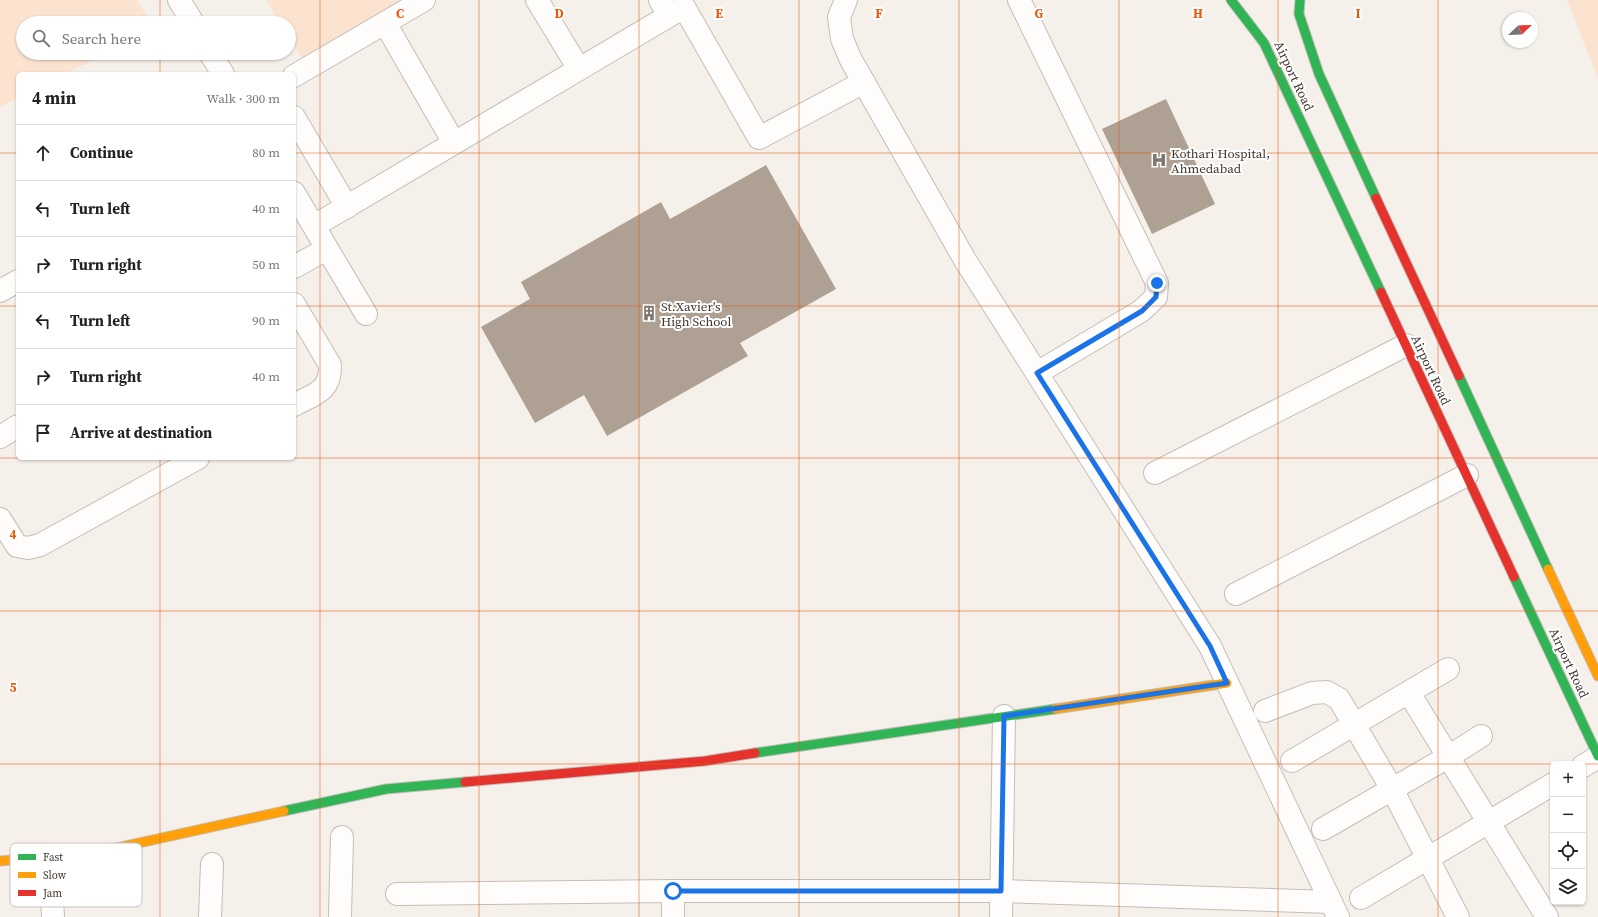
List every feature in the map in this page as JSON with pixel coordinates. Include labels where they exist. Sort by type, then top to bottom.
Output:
[{"type":"main road","name":"Airport Road","points":[[1231,0],[1264,43],[1598,757]]},
{"type":"main road","name":"Airport Road","points":[[1300,0],[1299,14],[1319,74],[1598,676]]},
{"type":"main road","points":[[139,843],[386,789],[705,761],[1227,683]]},
{"type":"main road","points":[[0,861],[10,860]]},
{"type":"street","points":[[179,0],[189,16]]},
{"type":"street","points":[[296,75],[424,0]]},
{"type":"street","points":[[537,0],[579,70]]},
{"type":"street","points":[[397,894],[673,891],[1001,891],[1334,910],[1210,646],[965,260],[864,82],[842,39],[839,17],[846,0]]},
{"type":"street","points":[[1019,0],[1157,283],[1156,297],[1142,311],[1037,373]]},
{"type":"street","points":[[314,226],[579,70],[665,8],[684,7],[759,138],[864,82]]},
{"type":"street","points":[[385,23],[454,143]]},
{"type":"street","points":[[214,60],[222,72]]},
{"type":"street","points":[[296,120],[347,207]]},
{"type":"street","points":[[296,196],[366,314]]},
{"type":"street","points":[[296,265],[327,250]]},
{"type":"street","points":[[0,291],[16,282]]},
{"type":"street","points":[[296,307],[330,365],[330,375],[327,384],[320,390],[296,404]]},
{"type":"street","points":[[1155,473],[1406,346]]},
{"type":"street","points":[[0,437],[16,427]]},
{"type":"street","points":[[0,519],[17,546],[28,548],[40,545],[194,460]]},
{"type":"street","points":[[1236,594],[1466,475]]},
{"type":"street","points":[[1292,761],[1448,669]]},
{"type":"street","points":[[1265,711],[1312,693],[1327,692],[1339,699],[1392,790],[1458,917]]},
{"type":"street","points":[[1409,693],[1547,917]]},
{"type":"street","points":[[1001,917],[1004,716]]},
{"type":"street","points":[[1323,829],[1392,790],[1481,736]]},
{"type":"street","points":[[1586,764],[1598,757]]},
{"type":"street","points":[[1360,898],[1550,786]]},
{"type":"street","points":[[340,917],[342,837]]},
{"type":"street","points":[[210,917],[212,864]]},
{"type":"street","points":[[673,891],[673,917]]},
{"type":"shaded area","points":[[0,0],[137,0],[147,16],[16,16],[16,60],[93,60],[69,72],[16,72],[16,99],[0,107]]},
{"type":"shaded area","points":[[266,0],[426,0],[313,75],[296,48],[296,16],[276,16]]},
{"type":"shaded area","points":[[1567,0],[1598,0],[1598,79]]},
{"type":"building","points":[[1166,99],[1215,204],[1152,234],[1102,129]]},
{"type":"building","name":"St.Xavier's High School","points":[[766,165],[836,289],[740,343],[748,356],[607,436],[584,395],[535,423],[481,327],[530,299],[521,282],[661,202],[670,219]]},
{"type":"traffic: fast","points":[[1231,0],[1264,43],[1381,292]]},
{"type":"traffic: fast","points":[[1300,0],[1299,14],[1319,74],[1376,198]]},
{"type":"traffic: fast","points":[[1459,376],[1548,569]]},
{"type":"traffic: fast","points":[[1514,577],[1598,756]]},
{"type":"traffic: fast","points":[[755,753],[1055,709]]},
{"type":"traffic: fast","points":[[284,811],[386,789],[465,782]]},
{"type":"traffic: slow","points":[[1548,569],[1598,676]]},
{"type":"traffic: slow","points":[[1055,709],[1227,683]]},
{"type":"traffic: slow","points":[[139,843],[284,811]]},
{"type":"traffic: slow","points":[[0,861],[10,860]]},
{"type":"traffic: jam","points":[[1376,198],[1459,376]]},
{"type":"traffic: jam","points":[[1381,292],[1514,577]]},
{"type":"traffic: jam","points":[[465,782],[705,761],[755,753]]},
{"type":"place","name":"Kothari Hospital, Ahmedabad","points":[[1159,160]]},
{"type":"place","name":"St.Xavier's High School","points":[[649,313]]},
{"type":"route","points":[[673,891],[1001,891],[1004,716],[1227,683],[1210,646],[1037,373],[1142,311],[1156,297],[1157,283]]}]
